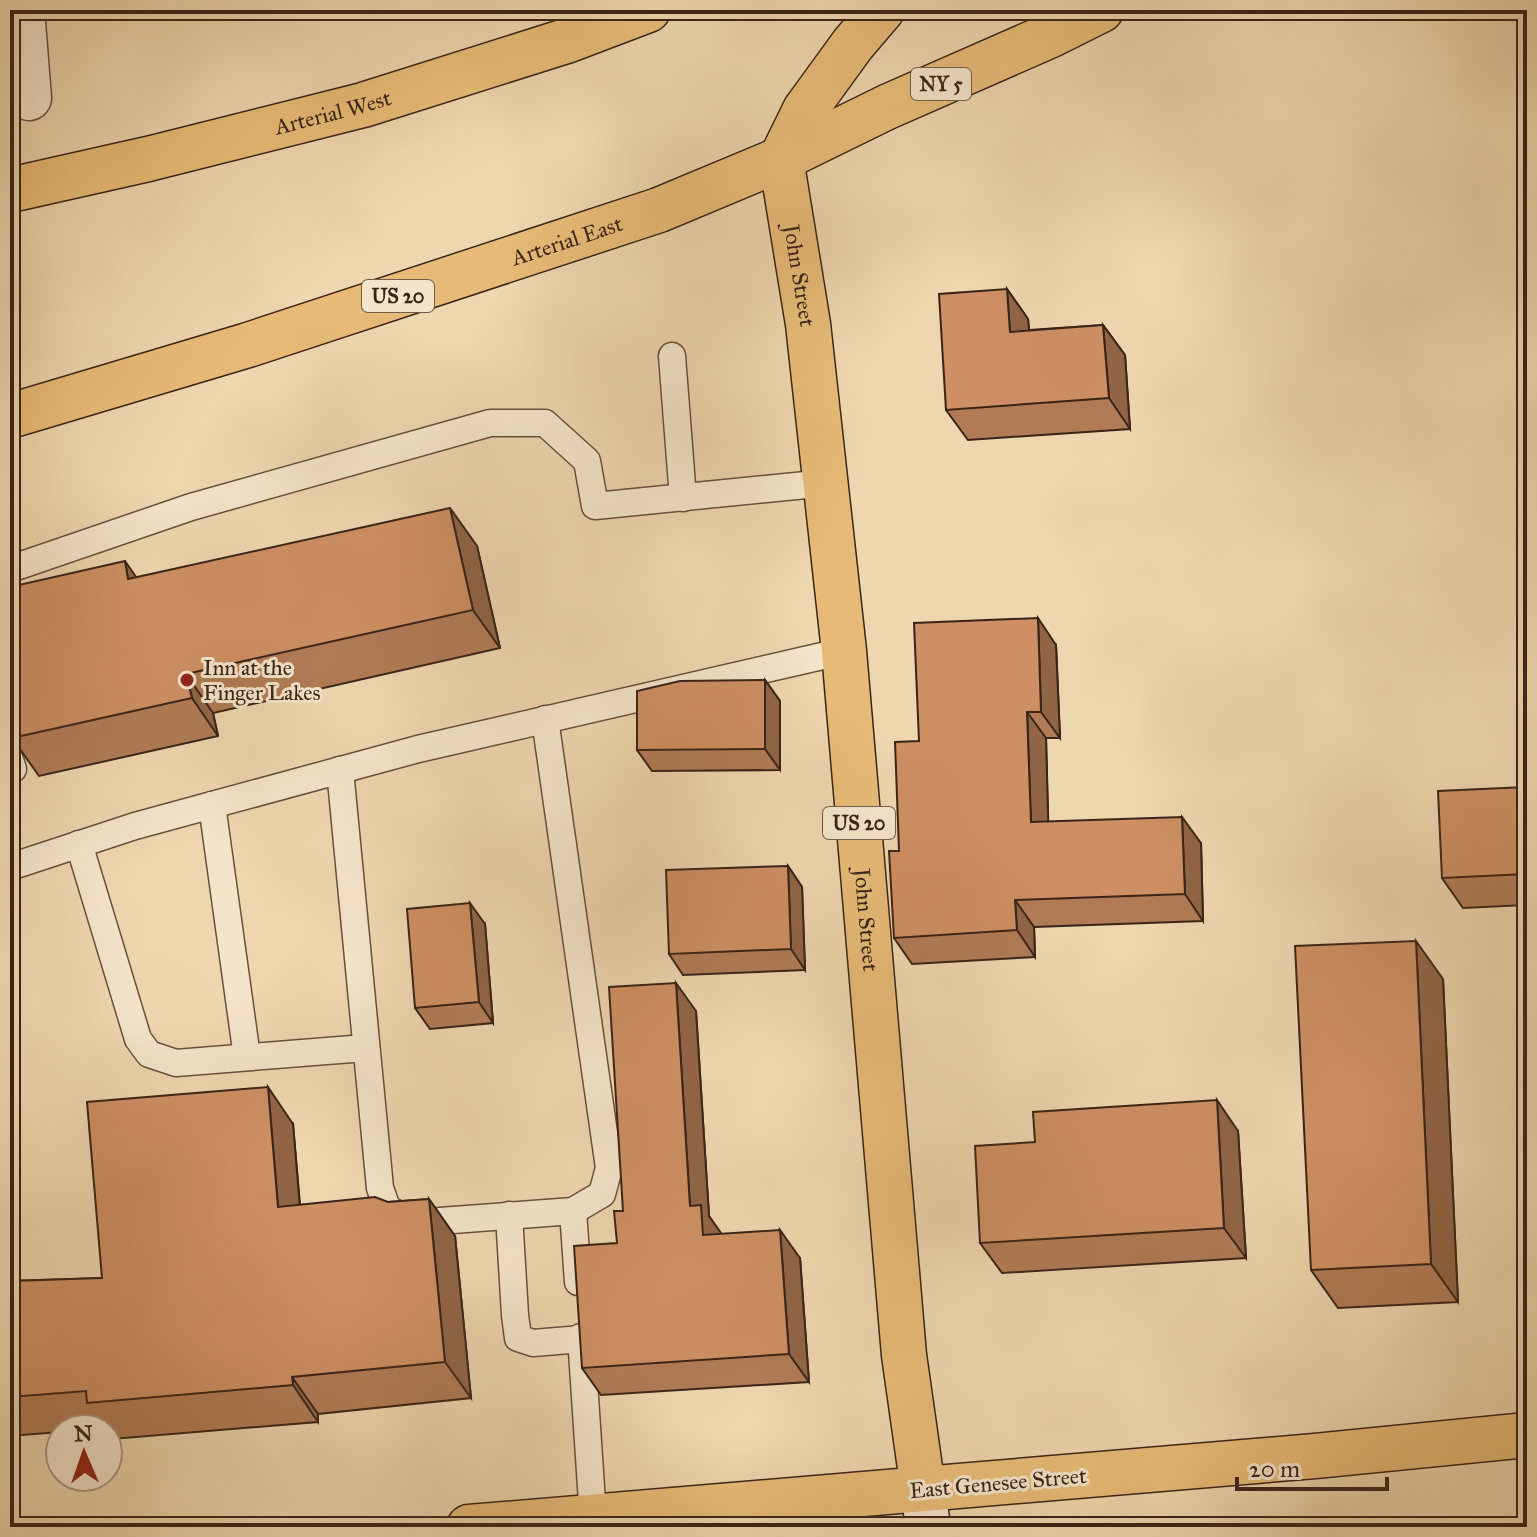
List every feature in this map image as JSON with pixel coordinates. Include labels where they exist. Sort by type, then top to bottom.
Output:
[{"type":"main road","name":"Arterial West","points":[[10,190],[363,105],[569,40],[648,10]]},
{"type":"main road","points":[[781,159],[805,110],[882,10]]},
{"type":"main road","name":"Arterial East","points":[[10,416],[248,345],[645,215],[781,159],[1101,10]]},
{"type":"main road","name":"John Street","points":[[781,159],[808,324],[844,651],[904,1355],[925,1508]]},
{"type":"main road","name":"East Genesee Street","points":[[469,1527],[593,1517],[925,1508],[1315,1456],[1527,1435]]},
{"type":"street","points":[[22,10],[29,98]]},
{"type":"lane","points":[[672,356],[683,498]]},
{"type":"lane","points":[[10,569],[191,507],[490,423],[545,423],[587,461],[595,506],[826,483]]},
{"type":"lane","points":[[10,867],[135,826],[418,749],[844,651]]},
{"type":"lane","points":[[340,770],[380,1188],[387,1208],[413,1223],[573,1211],[602,1194],[609,1168],[545,719]]},
{"type":"lane","points":[[10,760],[13,769],[10,770]]},
{"type":"lane","points":[[212,805],[247,1057]]},
{"type":"lane","points":[[79,844],[138,1039],[149,1054],[176,1063],[365,1048]]},
{"type":"lane","points":[[573,1211],[593,1517]]},
{"type":"lane","points":[[509,1215],[518,1338],[533,1343],[582,1339]]},
{"type":"building","points":[[1007,289],[1010,332],[1103,325],[1109,398],[946,410],[939,294]]},
{"type":"building","name":"Inn at the Finger Lakes","points":[[450,508],[473,610],[186,674],[192,698],[12,738],[10,587],[125,561],[128,579]]},
{"type":"building","points":[[1038,618],[1041,712],[1027,712],[1031,822],[1182,817],[1185,894],[1015,900],[1017,930],[894,938],[889,851],[899,851],[895,742],[919,741],[914,623]]},
{"type":"building","points":[[765,680],[765,749],[637,750],[637,691],[680,681]]},
{"type":"building","points":[[1527,787],[1527,874],[1442,878],[1438,791]]},
{"type":"building","points":[[788,866],[791,949],[669,954],[666,870]]},
{"type":"building","points":[[470,903],[479,1002],[415,1008],[407,909]]},
{"type":"building","points":[[1416,941],[1431,1264],[1311,1270],[1295,946]]},
{"type":"building","points":[[676,983],[690,1206],[701,1205],[703,1235],[780,1230],[789,1354],[582,1368],[574,1246],[617,1243],[614,1211],[623,1211],[609,987]]},
{"type":"building","points":[[268,1087],[278,1207],[375,1197],[388,1202],[429,1199],[445,1362],[292,1377],[293,1385],[87,1403],[86,1391],[10,1397],[10,1281],[102,1278],[87,1102]]},
{"type":"building","points":[[1217,1100],[1224,1228],[980,1243],[975,1146],[1035,1142],[1033,1112]]},
{"type":"place","name":"Inn at the Finger Lakes","points":[[187,680]]}]
